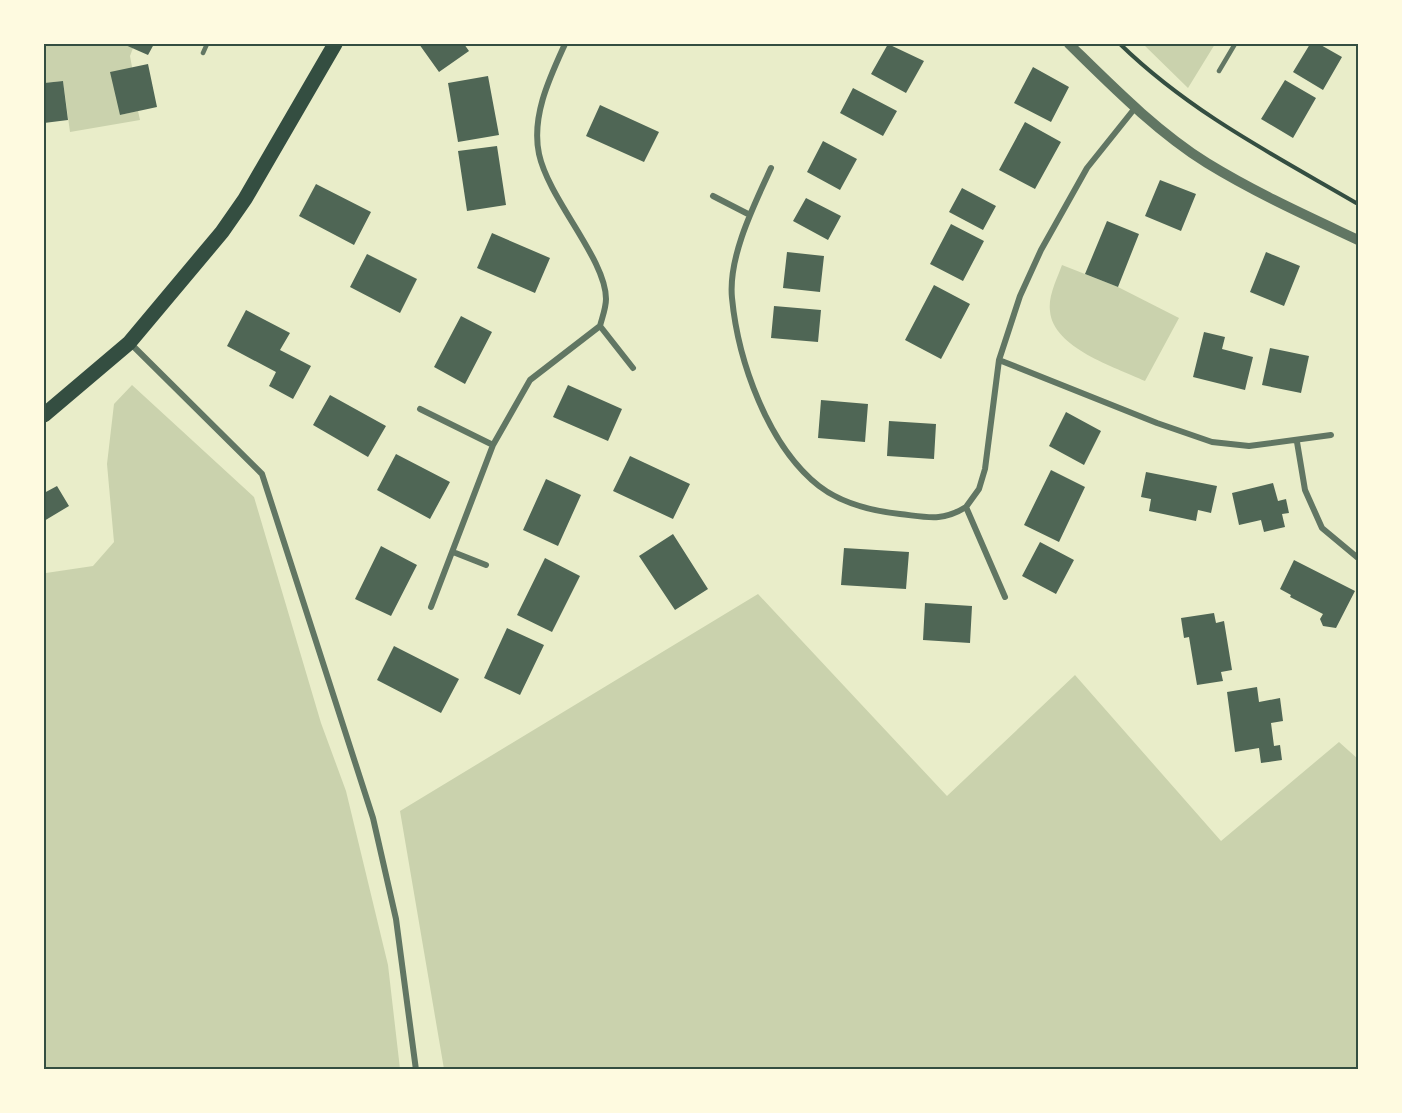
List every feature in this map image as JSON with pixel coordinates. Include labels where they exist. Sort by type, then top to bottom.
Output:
[{"type":"main road","points":[[44,416],[129,343],[222,232],[245,199],[335,44]]},
{"type":"street","points":[[431,607],[493,445],[530,380],[600,326],[606,299],[600,273],[550,186],[538,153],[539,115],[549,80],[565,44]]},
{"type":"street","points":[[1069,44],[1135,108],[1206,162],[1282,206],[1359,240]]},
{"type":"street","points":[[771,168],[750,215],[737,258],[732,296],[740,343],[767,420],[792,458],[819,486],[849,502],[884,512],[950,517],[966,507],[979,489],[985,469],[999,360],[1020,296],[1041,250],[1087,168],[1135,108]]},
{"type":"street","points":[[713,196],[750,215]]},
{"type":"street","points":[[600,326],[633,368]]},
{"type":"street","points":[[129,343],[262,474],[373,818],[396,919],[416,1070]]},
{"type":"street","points":[[999,360],[1212,442],[1249,446],[1297,442],[1330,435]]},
{"type":"street","points":[[420,409],[493,445]]},
{"type":"street","points":[[1297,442],[1305,490],[1322,528],[1359,558]]},
{"type":"street","points":[[966,507],[1005,597]]},
{"type":"street","points":[[453,552],[486,565]]},
{"type":"lane","points":[[203,53],[207,44]]},
{"type":"lane","points":[[1219,71],[1235,44]]},
{"type":"path","points":[[1120,44],[1149,72],[1229,130],[1359,204]]},
{"type":"green space","points":[[44,44],[123,44],[133,48],[130,56],[132,67],[120,115],[138,111],[140,120],[70,132],[63,81],[44,83]]},
{"type":"green space","points":[[1143,44],[1215,44],[1188,88]]},
{"type":"green space","points":[[1062,265],[1118,287],[1179,318],[1145,381],[1087,355],[1062,336],[1054,324],[1050,311],[1050,299]]},
{"type":"green space","points":[[132,385],[254,497],[321,723],[346,791],[388,965],[400,1069],[44,1069],[44,570],[46,573],[93,566],[114,542],[107,464],[114,404]]},
{"type":"green space","points":[[758,594],[947,796],[1075,675],[1221,841],[1339,742],[1358,759],[1358,1069],[444,1069],[400,811]]},
{"type":"building","points":[[123,44],[154,44],[148,55]]},
{"type":"building","points":[[419,44],[464,44],[469,51],[439,72]]},
{"type":"building","points":[[888,44],[924,61],[906,93],[871,74]]},
{"type":"building","points":[[1310,44],[1319,44],[1342,57],[1323,90],[1293,72]]},
{"type":"building","points":[[148,64],[157,107],[120,115],[110,72]]},
{"type":"building","points":[[1033,67],[1069,87],[1051,122],[1014,103]]},
{"type":"building","points":[[488,76],[499,135],[458,142],[448,83]]},
{"type":"building","points":[[1285,80],[1316,98],[1293,138],[1261,119]]},
{"type":"building","points":[[63,81],[68,120],[44,123],[44,83]]},
{"type":"building","points":[[853,88],[897,111],[883,136],[840,113]]},
{"type":"building","points":[[600,105],[659,132],[644,162],[586,136]]},
{"type":"building","points":[[1025,122],[1061,142],[1035,189],[999,170]]},
{"type":"building","points":[[823,141],[857,159],[840,190],[807,172]]},
{"type":"building","points":[[497,146],[506,205],[467,211],[458,151]]},
{"type":"building","points":[[1160,180],[1196,194],[1181,231],[1145,216]]},
{"type":"building","points":[[316,184],[371,212],[354,245],[299,216]]},
{"type":"building","points":[[962,188],[996,206],[983,230],[949,212]]},
{"type":"building","points":[[806,198],[841,216],[828,240],[793,221]]},
{"type":"building","points":[[1107,221],[1139,234],[1118,287],[1085,274]]},
{"type":"building","points":[[951,224],[984,241],[963,281],[930,264]]},
{"type":"building","points":[[492,233],[550,258],[535,293],[477,268]]},
{"type":"building","points":[[787,252],[824,256],[820,292],[783,288]]},
{"type":"building","points":[[1266,252],[1300,266],[1284,306],[1250,292]]},
{"type":"building","points":[[367,254],[417,279],[400,313],[350,287]]},
{"type":"building","points":[[934,285],[970,304],[941,359],[905,340]]},
{"type":"building","points":[[774,306],[821,310],[818,342],[771,338]]},
{"type":"building","points":[[246,310],[290,333],[280,350],[311,366],[293,399],[269,386],[276,372],[227,346]]},
{"type":"building","points":[[461,316],[492,332],[465,384],[434,367]]},
{"type":"building","points":[[1204,332],[1225,337],[1222,349],[1253,357],[1245,390],[1193,377]]},
{"type":"building","points":[[1270,348],[1309,356],[1301,393],[1262,385]]},
{"type":"building","points":[[568,385],[622,409],[608,441],[553,417]]},
{"type":"building","points":[[330,395],[386,426],[368,457],[313,425]]},
{"type":"building","points":[[821,400],[868,404],[865,442],[818,438]]},
{"type":"building","points":[[1066,412],[1101,431],[1084,465],[1049,446]]},
{"type":"building","points":[[889,421],[936,424],[934,459],[887,456]]},
{"type":"building","points":[[396,454],[450,482],[430,519],[377,490]]},
{"type":"building","points":[[630,456],[690,484],[673,519],[613,491]]},
{"type":"building","points":[[1051,470],[1085,487],[1059,542],[1024,525]]},
{"type":"building","points":[[1146,472],[1217,486],[1211,513],[1198,510],[1196,521],[1149,511],[1151,499],[1141,497]]},
{"type":"building","points":[[546,479],[581,495],[558,546],[523,530]]},
{"type":"building","points":[[1273,483],[1278,501],[1286,499],[1289,513],[1282,514],[1285,527],[1264,532],[1261,520],[1239,525],[1232,493]]},
{"type":"building","points":[[57,486],[69,506],[44,521],[44,493]]},
{"type":"building","points":[[673,534],[708,589],[675,610],[639,556]]},
{"type":"building","points":[[1040,542],[1074,560],[1056,594],[1022,576]]},
{"type":"building","points":[[381,546],[417,565],[391,616],[355,599]]},
{"type":"building","points":[[844,548],[909,552],[906,589],[841,585]]},
{"type":"building","points":[[545,558],[580,576],[552,632],[517,615]]},
{"type":"building","points":[[1294,560],[1355,591],[1336,628],[1323,626],[1320,619],[1323,614],[1290,597],[1291,595],[1280,589]]},
{"type":"building","points":[[925,603],[972,606],[970,643],[923,640]]},
{"type":"building","points":[[1214,613],[1216,623],[1224,621],[1232,670],[1221,672],[1223,681],[1197,685],[1189,637],[1184,638],[1181,618]]},
{"type":"building","points":[[507,628],[544,645],[520,695],[484,678]]},
{"type":"building","points":[[394,646],[459,679],[441,713],[377,680]]},
{"type":"building","points":[[1257,687],[1259,702],[1280,698],[1283,721],[1271,723],[1274,746],[1280,745],[1282,760],[1261,763],[1259,748],[1235,752],[1227,692]]}]
